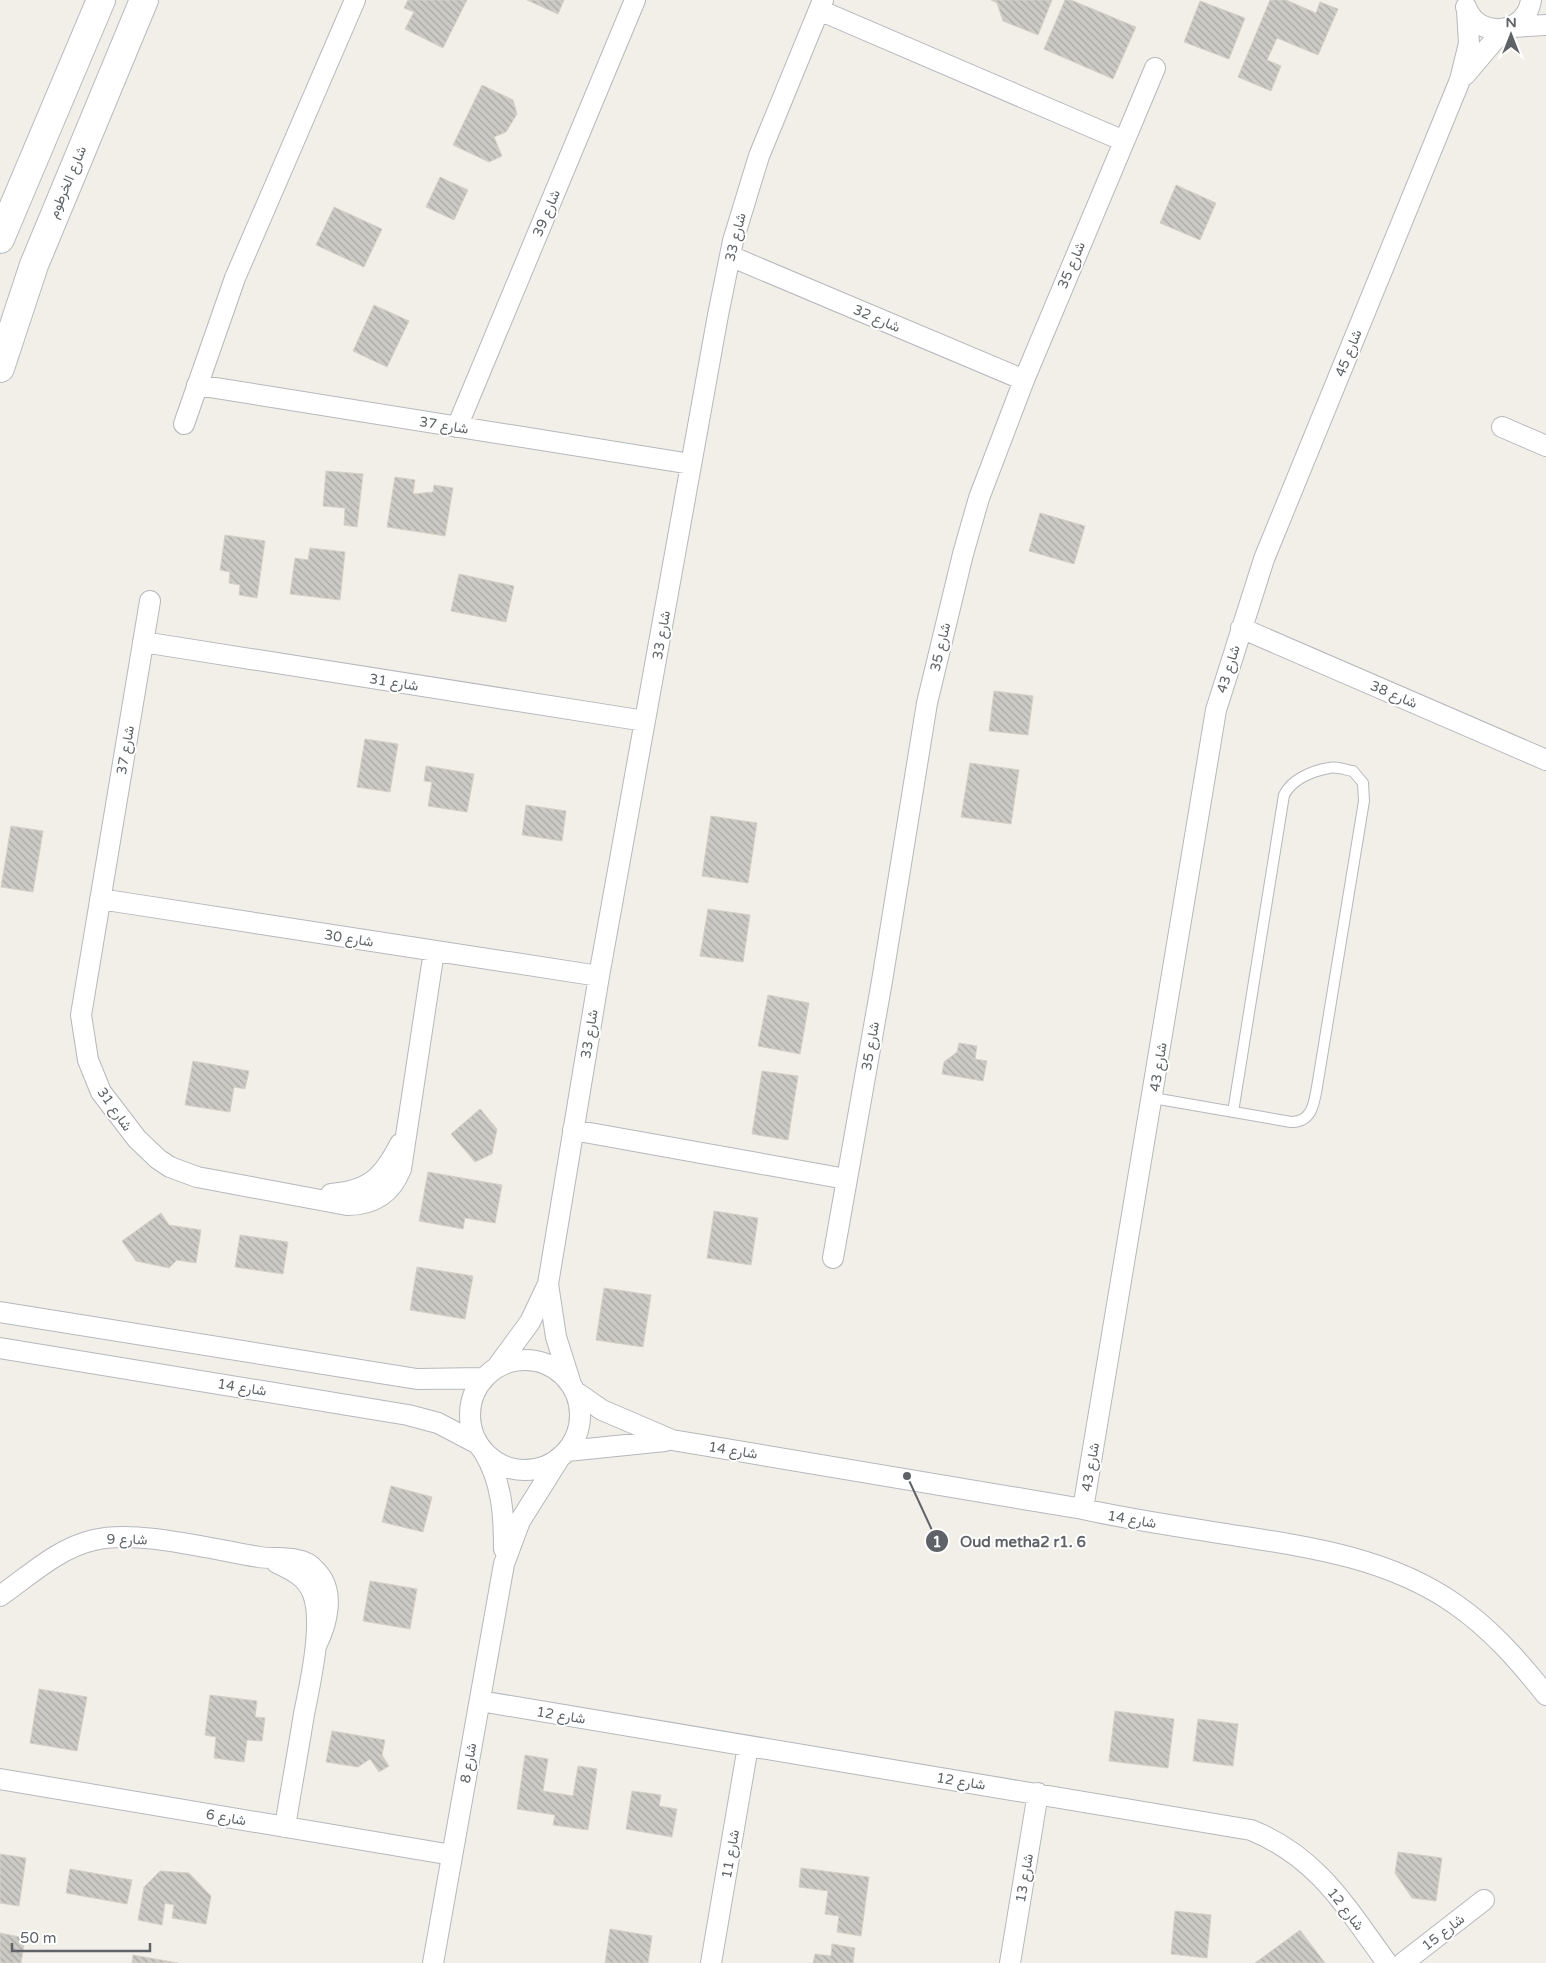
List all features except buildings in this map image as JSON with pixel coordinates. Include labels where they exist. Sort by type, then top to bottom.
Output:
[{"type":"main road","points":[[0,239],[101,0]]},
{"type":"main road","name":"شارع الخرطوم","points":[[0,368],[34,265],[144,0]]},
{"type":"street","points":[[184,424],[259,221],[355,0]]},
{"type":"street","name":"شارع 39","points":[[457,427],[635,0]]},
{"type":"street","name":"شارع 45","points":[[1460,80],[1508,28],[1526,14],[1531,0]]},
{"type":"street","points":[[1465,3],[1472,18],[1486,28],[1546,26]]},
{"type":"street","name":"شارع 45","points":[[1241,628],[1284,509],[1460,80],[1468,50],[1465,3]]},
{"type":"street","points":[[821,5],[1124,141]]},
{"type":"street","name":"شارع 33","points":[[490,1373],[530,1322],[548,1284],[599,976],[730,256],[759,156],[821,5]]},
{"type":"street","name":"شارع 35","points":[[833,1258],[882,981],[927,703],[937,657],[979,498],[1024,380],[1154,68]]},
{"type":"street","name":"شارع 32","points":[[730,256],[1024,380]]},
{"type":"street","name":"شارع 37","points":[[197,385],[691,464]]},
{"type":"street","points":[[1502,427],[1546,446]]},
{"type":"street","name":"شارع 37","points":[[100,899],[150,601]]},
{"type":"street","name":"شارع 38","points":[[1241,628],[1546,760]]},
{"type":"street","name":"شارع 43","points":[[1083,1509],[1153,1098],[1210,744],[1219,701],[1241,628]]},
{"type":"street","name":"شارع 31","points":[[143,642],[645,721]]},
{"type":"street","name":"شارع 31","points":[[100,899],[81,1014],[88,1060],[101,1092],[137,1139],[158,1159],[170,1167],[197,1177],[304,1196],[346,1193],[363,1188],[378,1178],[401,1142],[406,1128],[434,951]]},
{"type":"street","name":"شارع 30","points":[[100,899],[599,976]]},
{"type":"street","points":[[573,1130],[846,1179]]},
{"type":"street","name":"شارع 33","points":[[548,1284],[556,1337],[573,1387]]},
{"type":"street","points":[[0,1312],[418,1379],[490,1373]]},
{"type":"street","name":"شارع 14","points":[[0,1348],[408,1415],[438,1423],[481,1448]]},
{"type":"street","points":[[512,1361],[536,1362],[559,1371],[573,1387],[580,1407],[580,1423],[576,1438],[563,1455],[544,1467],[528,1470],[512,1468],[496,1462],[481,1448],[472,1431],[470,1417],[476,1390],[490,1373],[512,1361]]},
{"type":"street","name":"شارع 14","points":[[573,1387],[620,1419],[672,1440],[1083,1509],[1134,1520],[1300,1545],[1344,1554],[1381,1566],[1432,1589],[1479,1622],[1506,1648],[1546,1695]]},
{"type":"street","name":"شارع 14","points":[[563,1455],[672,1440]]},
{"type":"street","name":"شارع 8","points":[[433,1963],[504,1564],[504,1523],[500,1493],[491,1464],[481,1448]]},
{"type":"street","name":"شارع 8","points":[[504,1564],[523,1514],[563,1455]]},
{"type":"street","name":"شارع 9","points":[[0,1596],[64,1551],[86,1542],[109,1537],[144,1538],[268,1558],[294,1571],[308,1584],[313,1593],[316,1610],[316,1646],[285,1827]]},
{"type":"street","name":"شارع 12","points":[[480,1701],[1230,1825],[1270,1838],[1296,1854],[1317,1872],[1344,1904],[1387,1963]]},
{"type":"street","name":"شارع 11","points":[[711,1963],[748,1746]]},
{"type":"street","name":"شارع 6","points":[[0,1779],[452,1855]]},
{"type":"street","name":"شارع 13","points":[[1010,1963],[1038,1793]]},
{"type":"street","name":"شارع 15","points":[[1403,1963],[1484,1900]]},
{"type":"lane","points":[[1153,1098],[1233,1112],[1296,1122],[1305,1118],[1313,1109],[1364,801],[1365,791],[1358,776],[1353,771],[1331,767],[1293,782],[1287,788],[1281,804],[1233,1112]]},
{"type":"place","name":"Oud metha2 r1. 6","points":[[907,1476]]}]
